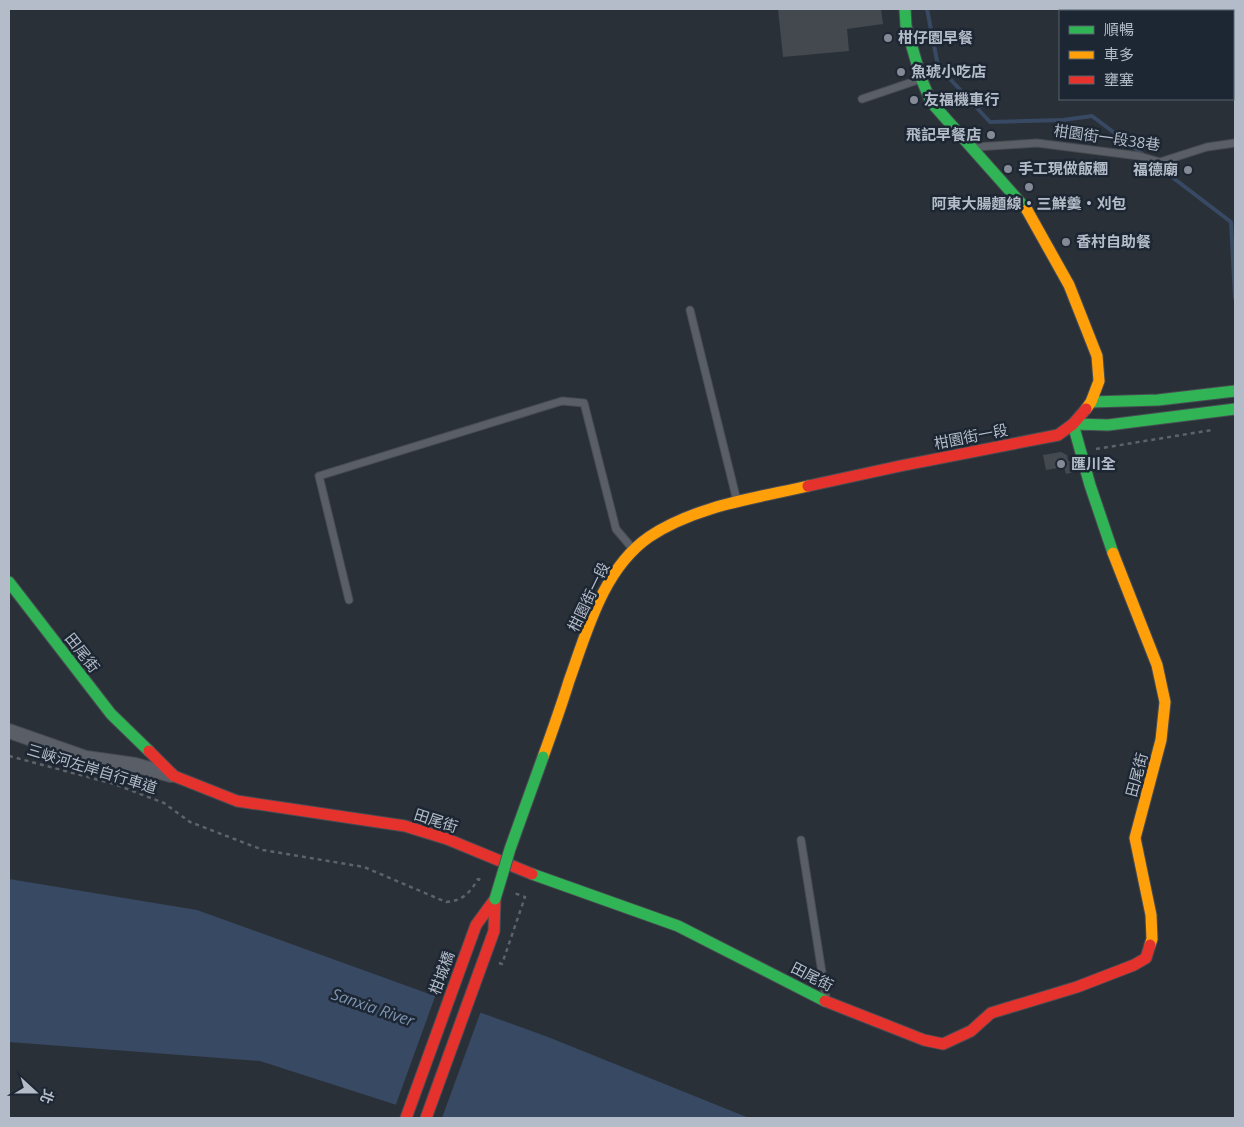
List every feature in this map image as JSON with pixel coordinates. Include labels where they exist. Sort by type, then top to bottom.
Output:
[{"type":"street","name":"柑園街一段","points":[[542,757],[588,627],[604,594],[618,570],[633,550],[657,533],[703,512],[738,502],[868,472],[1058,435],[1073,424],[1091,402],[1099,381],[1097,356],[1069,285],[1027,210],[930,102],[906,26],[904,9]]},
{"type":"street","points":[[1091,402],[1158,400],[1235,391]]},
{"type":"street","points":[[1073,424],[1108,426],[1235,410]]},
{"type":"street","name":"田尾街","points":[[9,582],[111,714],[174,776],[237,801],[405,826],[446,839],[550,881],[678,926],[827,1002],[924,1040],[943,1044],[971,1031],[991,1013],[1077,987],[1134,965],[1146,958],[1152,939],[1152,915],[1135,838],[1161,740],[1164,702],[1156,665],[1115,560],[1073,424]]},
{"type":"street","points":[[9,731],[86,758],[135,765],[174,776]]},
{"type":"street","name":"柑城橋","points":[[426,1118],[494,930],[495,898],[542,757]]},
{"type":"street","name":"柑城橋","points":[[406,1118],[476,925],[495,898]]},
{"type":"lane","points":[[862,99],[921,78]]},
{"type":"lane","name":"柑園街一段38巷","points":[[973,148],[1037,143],[1139,156],[1160,162],[1207,147],[1235,143]]},
{"type":"lane","points":[[690,310],[738,502]]},
{"type":"lane","points":[[349,600],[319,476],[562,401],[584,403],[616,529],[633,550]]},
{"type":"lane","points":[[800,840],[827,1002]]},
{"type":"path","points":[[1081,452],[1216,429]]},
{"type":"path","name":"三峽河左岸自行車道","points":[[9,756],[114,784],[164,803],[190,822],[263,850],[364,867],[446,902],[457,902],[470,892],[478,879],[485,882]]},
{"type":"path","points":[[495,962],[502,964],[525,897],[509,891]]},
{"type":"water","name":"Sanxia River","points":[[9,879],[197,910],[548,1037],[749,1118],[437,1118],[260,1061],[9,1042]]},
{"type":"pier","points":[[436,994],[481,1011],[442,1118],[429,1118],[395,1107]]},
{"type":"building","points":[[778,9],[881,9],[883,24],[847,29],[849,51],[783,57]]},
{"type":"building","name":"匯川全","points":[[1061,452],[1067,455],[1068,461],[1071,461],[1074,472],[1066,474],[1064,467],[1046,470],[1043,455]]},
{"type":"waterway","points":[[927,9],[938,66],[990,122],[1063,120],[1092,116],[1144,155]]},
{"type":"waterway","points":[[1151,161],[1231,222],[1235,298]]},
{"type":"traffic: fast","points":[[905,9],[906,26],[921,78],[931,102],[1027,210]]},
{"type":"traffic: fast","points":[[1091,402],[1158,400],[1235,391]]},
{"type":"traffic: fast","points":[[1113,553],[1090,485],[1073,424],[1108,425],[1235,409]]},
{"type":"traffic: fast","points":[[9,582],[111,714],[149,751]]},
{"type":"traffic: fast","points":[[495,899],[510,849],[543,757]]},
{"type":"traffic: fast","points":[[532,874],[678,926],[825,1001]]},
{"type":"traffic: slow","points":[[1027,210],[1069,285],[1097,356],[1099,381],[1091,402],[1086,409]]},
{"type":"traffic: slow","points":[[543,757],[598,602],[608,583],[633,550],[667,526],[706,510],[808,486]]},
{"type":"traffic: slow","points":[[1113,553],[1157,665],[1165,702],[1161,740],[1135,838],[1151,915],[1152,939],[1150,945]]},
{"type":"traffic: jam","points":[[808,486],[1058,435],[1073,424],[1086,409]]},
{"type":"traffic: jam","points":[[149,751],[174,776],[237,801],[405,826],[447,839],[532,874]]},
{"type":"traffic: jam","points":[[406,1118],[476,925],[495,899]]},
{"type":"traffic: jam","points":[[426,1118],[494,931],[495,899]]},
{"type":"traffic: jam","points":[[825,1001],[924,1040],[943,1044],[971,1031],[991,1013],[1077,987],[1134,965],[1146,958],[1150,945]]},
{"type":"place","name":"柑仔園早餐","points":[[888,38]]},
{"type":"place","name":"魚琥小吃店","points":[[901,72]]},
{"type":"place","name":"友福機車行","points":[[914,100]]},
{"type":"place","name":"飛記早餐店","points":[[991,135]]},
{"type":"place","name":"手工現做飯糰","points":[[1008,169]]},
{"type":"place","name":"福德廟","points":[[1188,170]]},
{"type":"place","name":"阿東大腸麵線‧三鮮羹‧刈包","points":[[1029,187]]},
{"type":"place","name":"香村自助餐","points":[[1066,242]]},
{"type":"place","name":"匯川全","points":[[1061,464]]}]
